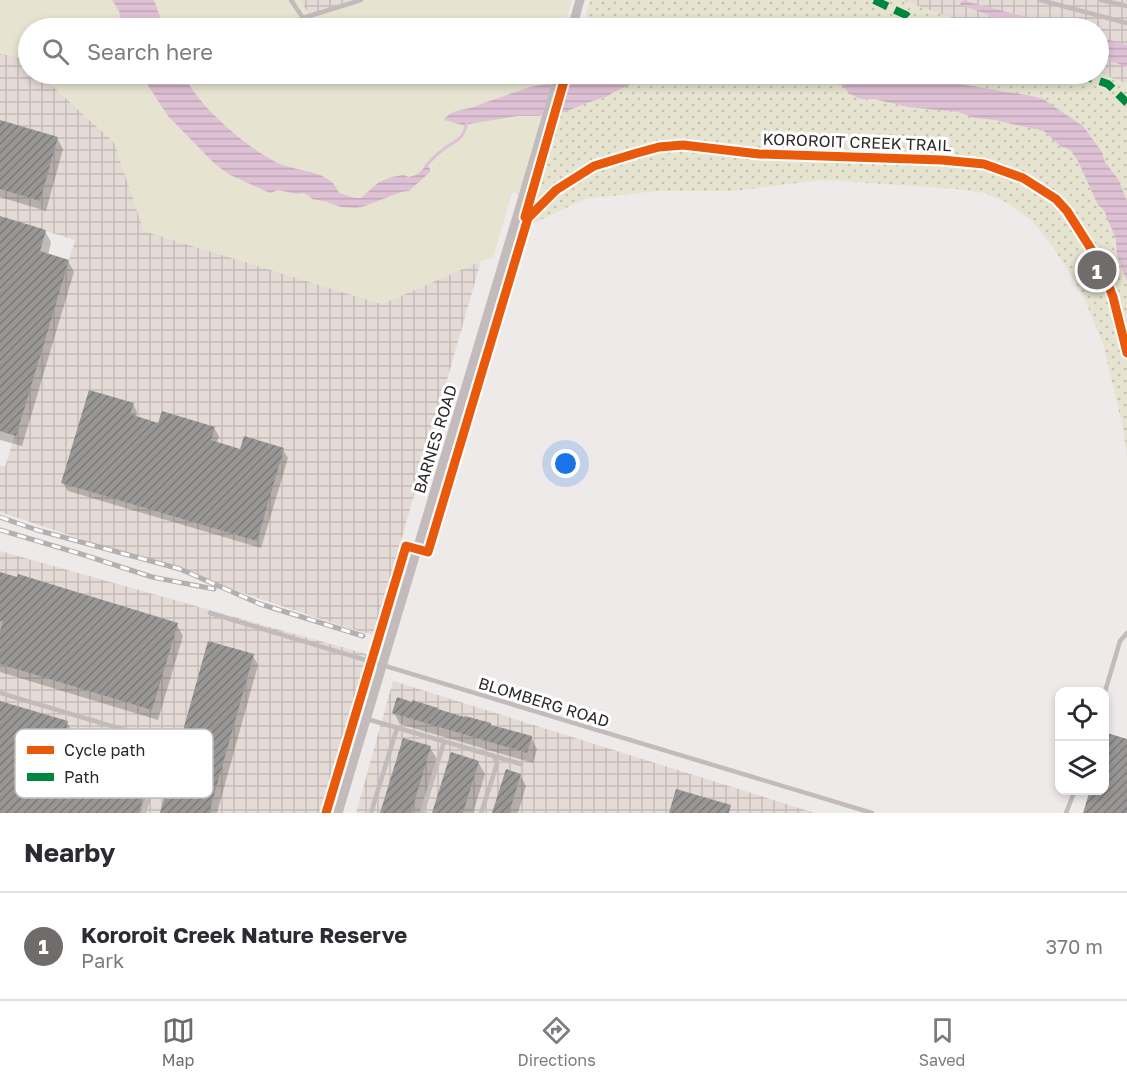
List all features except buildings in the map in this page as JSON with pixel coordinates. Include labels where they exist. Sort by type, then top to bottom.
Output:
[{"type":"street","points":[[575,18],[580,0]]},
{"type":"street","name":"BARNES ROAD","points":[[338,813],[556,84]]},
{"type":"lane","points":[[291,0],[303,18],[361,0]]},
{"type":"lane","points":[[1040,0],[1108,18]]},
{"type":"lane","points":[[1101,0],[1127,6]]},
{"type":"lane","points":[[1109,18],[1127,23]]},
{"type":"lane","name":"BLOMBERG ROAD","points":[[210,613],[872,813]]},
{"type":"lane","points":[[1106,687],[1120,641],[1127,633]]},
{"type":"lane","points":[[0,693],[121,729]]},
{"type":"lane","points":[[367,719],[521,764]]},
{"type":"lane","points":[[371,813],[397,728]]},
{"type":"lane","points":[[422,813],[444,742]]},
{"type":"lane","points":[[481,813],[497,764],[494,756]]},
{"type":"lane","points":[[1066,813],[1073,795]]},
{"type":"lane","points":[[143,813],[148,798]]},
{"type":"shaded area","points":[[0,0],[300,0],[310,16],[360,0],[572,0],[567,18],[18,18],[18,57],[0,54]]},
{"type":"shaded area","points":[[112,0],[154,0],[160,18],[121,18]]},
{"type":"shaded area","points":[[300,0],[360,0],[310,16]]},
{"type":"shaded area","points":[[590,0],[902,0],[952,18],[585,18]]},
{"type":"shaded area","points":[[902,0],[1127,0],[1127,84],[1109,77],[1109,18],[952,18]]},
{"type":"shaded area","points":[[965,1],[1029,18],[997,18],[960,3]]},
{"type":"shaded area","points":[[1109,40],[1127,45],[1127,67],[1109,60]]},
{"type":"shaded area","points":[[0,54],[18,57],[18,84],[50,84],[114,142],[144,231],[382,304],[481,261],[374,635],[0,512],[0,465],[5,467],[75,240],[0,217]]},
{"type":"shaded area","points":[[1109,77],[1127,84],[1127,458],[1123,428],[1103,344],[1082,293],[1053,247],[1033,222],[1006,202],[984,193],[957,189],[822,180],[733,191],[657,191],[585,199],[526,227],[566,84],[1109,84]]},
{"type":"shaded area","points":[[50,84],[566,84],[536,191],[516,196],[516,192],[512,193],[493,258],[481,261],[382,304],[144,231],[114,142]]},
{"type":"shaded area","points":[[147,84],[189,84],[211,112],[239,138],[280,164],[322,176],[335,185],[339,193],[355,198],[361,198],[379,182],[392,177],[416,175],[426,163],[430,172],[409,191],[356,208],[341,207],[312,199],[303,193],[278,190],[270,193],[228,174],[214,163],[168,116]]},
{"type":"shaded area","points":[[546,84],[558,86],[563,84],[631,84],[608,96],[565,112],[517,116],[463,125],[444,120],[451,113],[530,87]]},
{"type":"shaded area","points":[[843,84],[960,84],[1032,96],[1043,99],[1083,126],[1118,179],[1127,201],[1127,281],[1117,256],[1113,232],[1078,161],[1071,151],[1060,146],[1044,131],[975,118],[958,112],[861,99],[850,94]]},
{"type":"shaded area","points":[[0,551],[370,655],[322,813],[0,813]]},
{"type":"shaded area","points":[[393,681],[815,813],[356,813]]},
{"type":"waterway","points":[[426,166],[459,138],[467,122]]},
{"type":"railway","points":[[0,517],[37,530],[180,569],[260,604],[363,636]]},
{"type":"railway","points":[[0,530],[152,577],[214,589]]},
{"type":"marked path","points":[[874,0],[909,18]]},
{"type":"marked path","points":[[1108,84],[1127,103]]},
{"type":"cycle path","name":"KOROROIT CREEK TRAIL","points":[[563,84],[525,217],[528,218],[556,190],[594,166],[659,147],[683,145],[759,154],[942,160],[984,164],[1023,178],[1056,199],[1067,211],[1100,263],[1113,297],[1127,353]]},
{"type":"cycle path","points":[[326,813],[406,546],[428,552],[528,218]]},
{"type":"place","name":"Kororoit Creek Nature Reserve","points":[[1097,270]]}]
